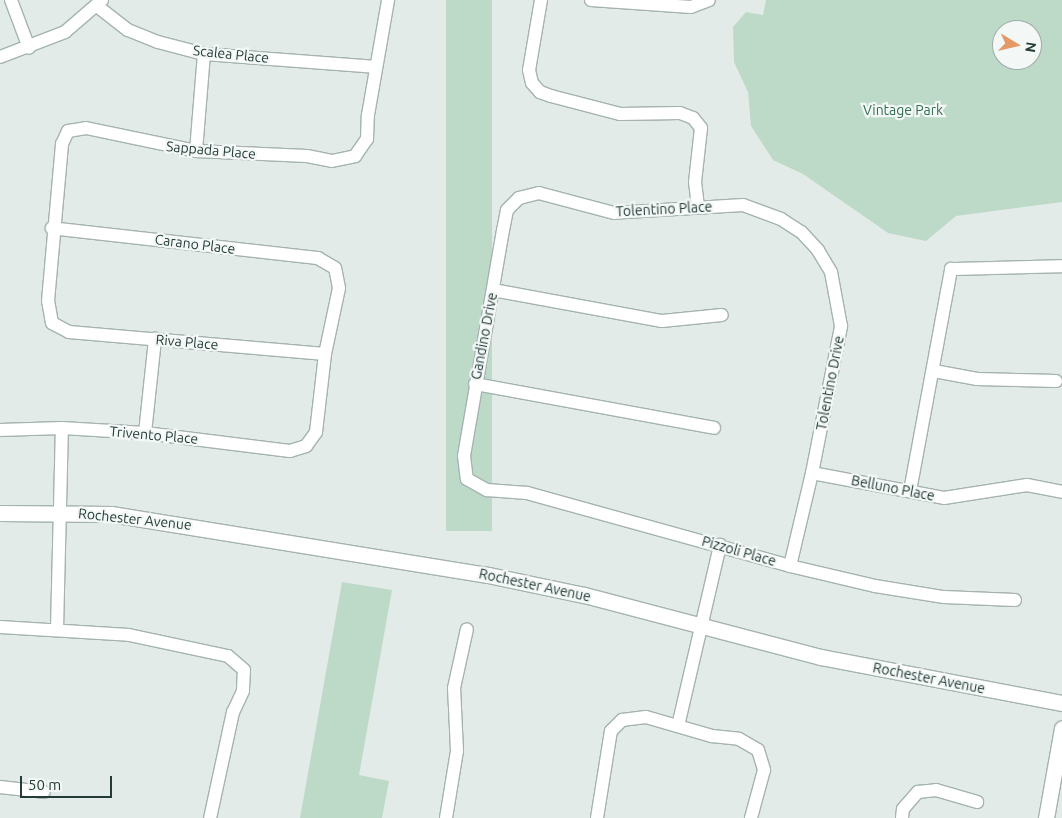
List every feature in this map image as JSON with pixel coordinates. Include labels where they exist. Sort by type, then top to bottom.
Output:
[{"type":"main road","name":"Rochester Avenue","points":[[0,513],[61,512],[174,522],[488,574],[537,583],[821,657],[1062,703]]},
{"type":"main road","points":[[1046,818],[1062,728]]},
{"type":"street","points":[[11,0],[29,48]]},
{"type":"street","points":[[375,67],[388,0]]},
{"type":"street","points":[[541,0],[536,40],[529,70],[532,83],[540,92],[620,114],[680,113],[694,118],[701,128],[695,182],[698,206]]},
{"type":"street","points":[[591,0],[691,7],[708,1]]},
{"type":"street","points":[[0,57],[29,48],[65,32],[100,3]]},
{"type":"street","name":"Scalea Place","points":[[100,3],[128,30],[204,54],[375,67]]},
{"type":"street","points":[[196,151],[204,54]]},
{"type":"street","name":"Sappada Place","points":[[52,228],[62,144],[68,131],[86,128],[196,151],[307,156],[332,161],[355,156],[367,140],[375,67]]},
{"type":"street","name":"Tolentino Place","points":[[519,198],[539,193],[614,213],[698,206],[743,205],[781,219]]},
{"type":"street","name":"Gandino Drive","points":[[467,479],[464,456],[475,384],[507,210],[519,198]]},
{"type":"street","name":"Tolentino Drive","points":[[781,219],[802,232],[818,250],[831,272],[838,298],[841,326],[812,473],[790,566]]},
{"type":"street","name":"Carano Place","points":[[52,228],[318,258],[335,268],[339,288],[325,354]]},
{"type":"street","name":"Riva Place","points":[[52,228],[48,300],[52,323],[69,332],[325,354]]},
{"type":"street","points":[[910,491],[934,372],[950,268],[1062,266]]},
{"type":"street","points":[[493,290],[662,322],[722,315]]},
{"type":"street","points":[[145,433],[156,339]]},
{"type":"street","name":"Trivento Place","points":[[0,430],[62,428],[145,433],[290,451],[306,446],[316,432],[325,354]]},
{"type":"street","points":[[934,372],[977,379],[1056,381]]},
{"type":"street","points":[[475,384],[714,428]]},
{"type":"street","points":[[57,629],[62,428]]},
{"type":"street","name":"Belluno Place","points":[[812,473],[944,498],[1027,485],[1062,492]]},
{"type":"street","name":"Pizzoli Place","points":[[467,479],[488,490],[527,493],[720,545],[790,566],[875,586],[944,597],[1015,600]]},
{"type":"street","points":[[678,726],[720,545]]},
{"type":"street","points":[[0,627],[57,629],[129,635],[200,648],[228,656],[244,670],[243,691],[229,728],[210,818]]},
{"type":"street","points":[[446,818],[457,751],[454,688],[467,629]]},
{"type":"street","points":[[597,818],[610,731],[622,720],[646,717],[712,736],[739,739],[758,750],[764,770],[751,818]]},
{"type":"street","points":[[0,787],[44,792]]},
{"type":"street","points":[[902,818],[903,809],[918,792],[936,790],[977,802]]},
{"type":"green space","points":[[446,0],[492,0],[492,531],[446,531]]},
{"type":"green space","name":"Vintage Park","points":[[766,0],[1062,0],[1062,202],[956,216],[926,241],[888,233],[803,174],[773,160],[751,126],[748,92],[734,62],[733,27],[746,12],[763,15]]},
{"type":"green space","points":[[342,582],[392,590],[359,775],[389,781],[382,818],[300,818]]}]
